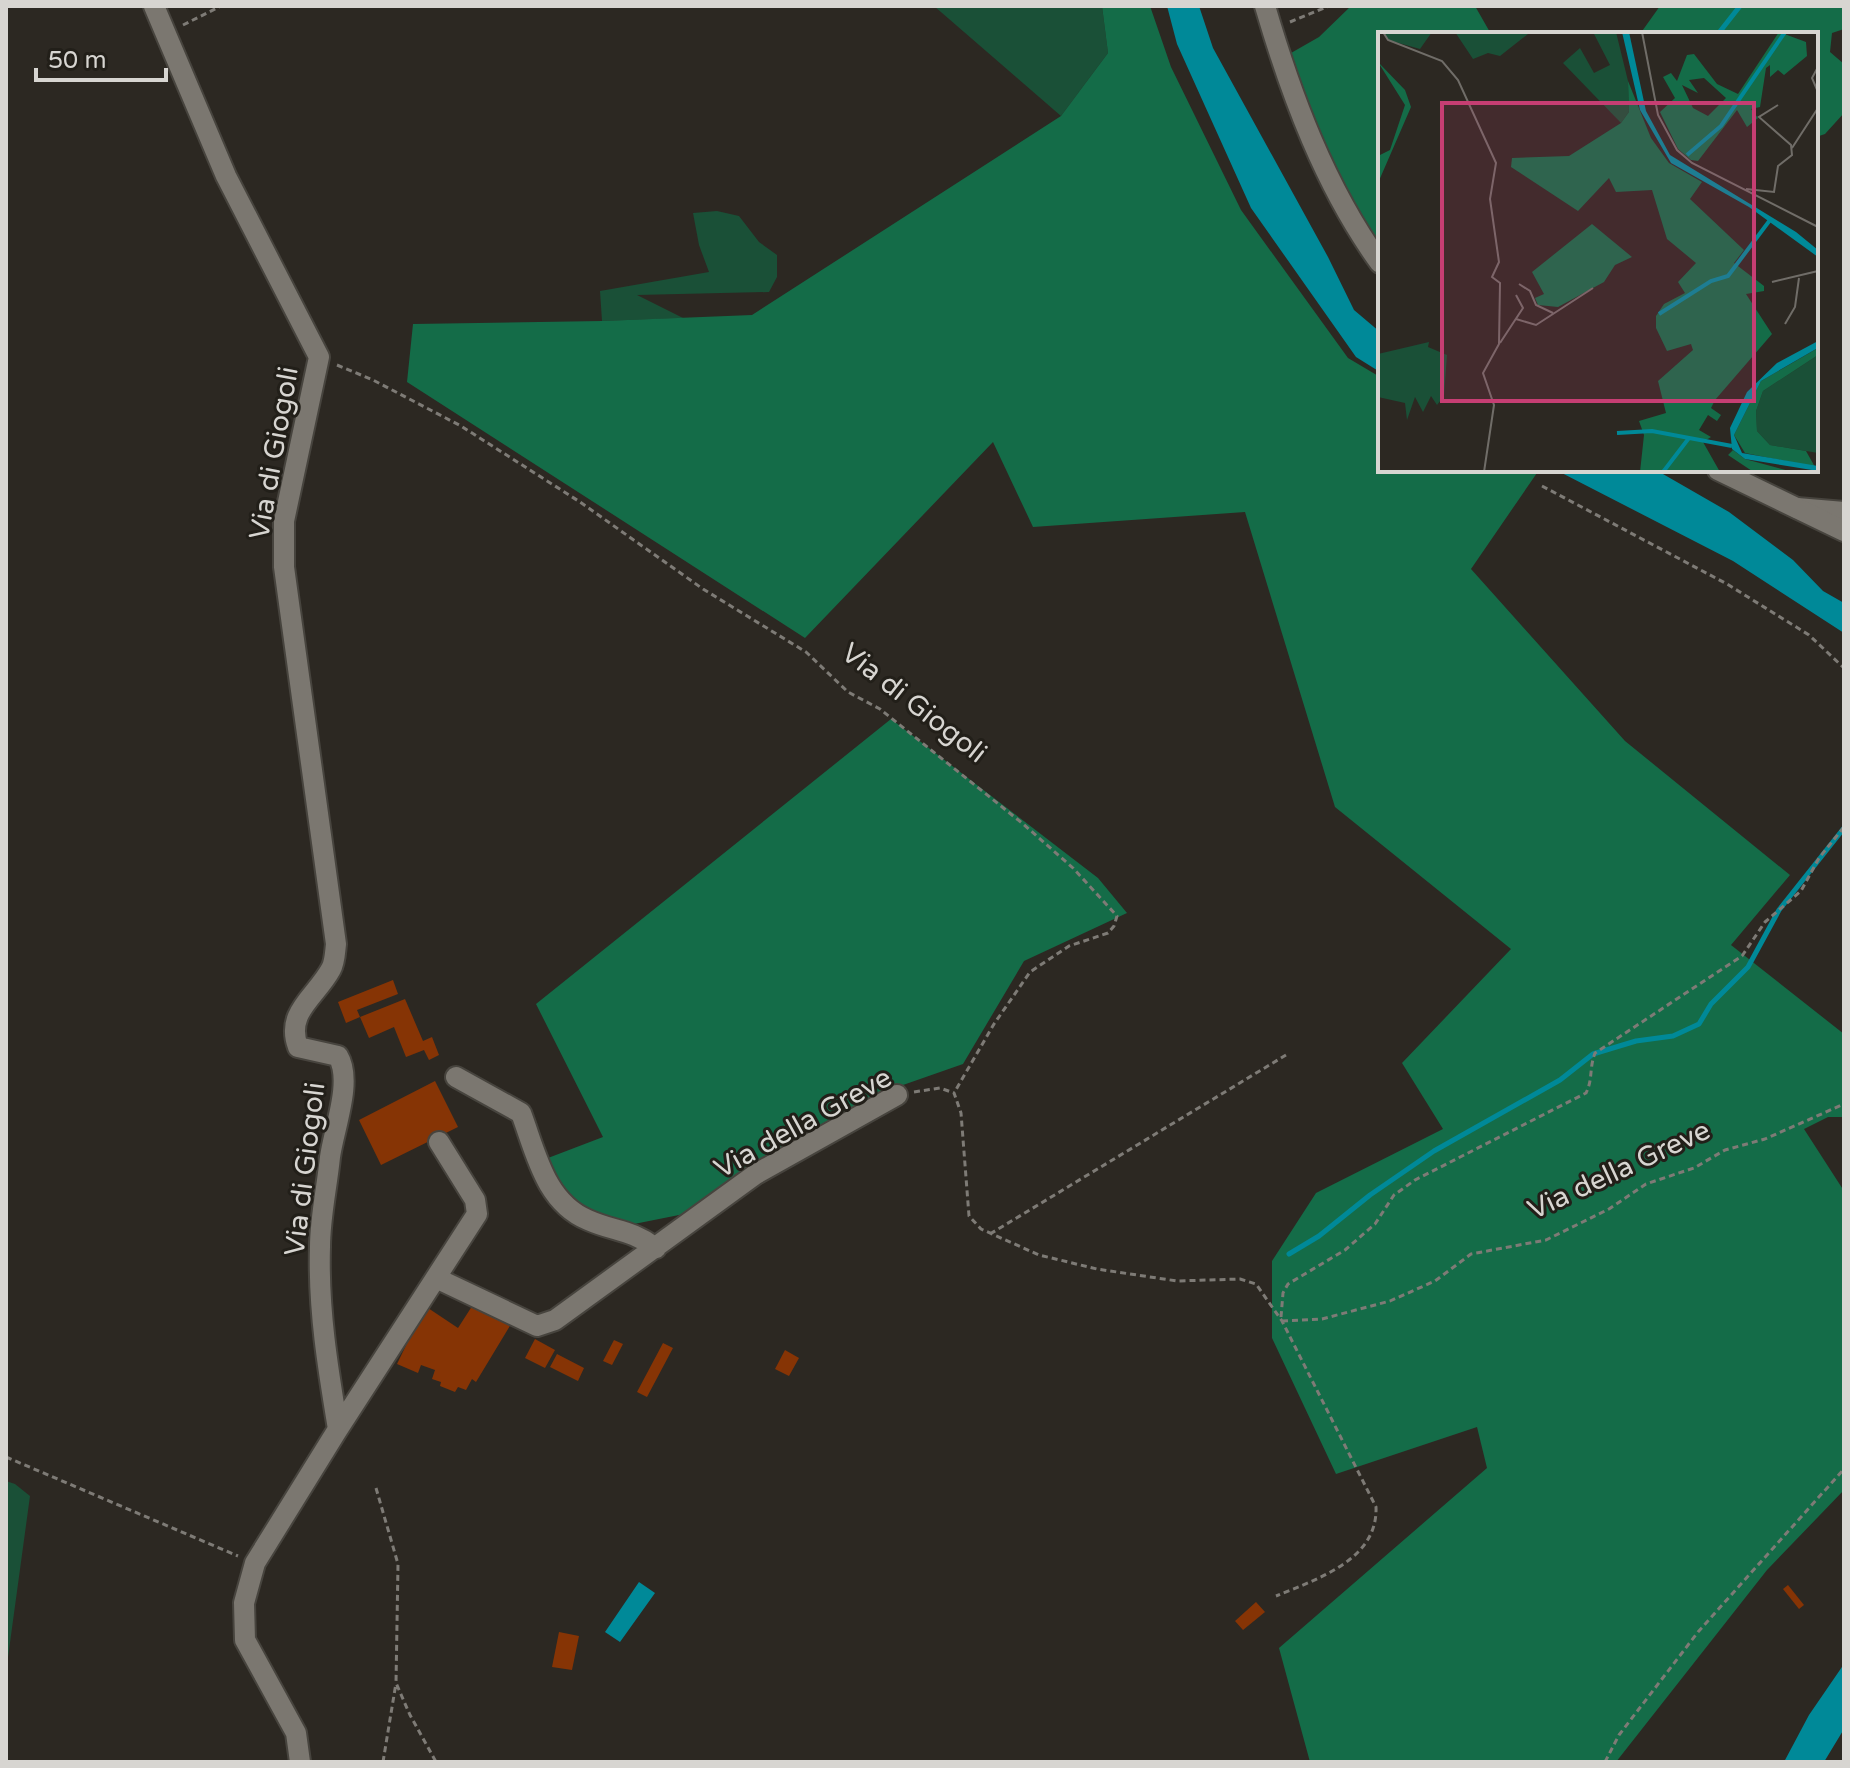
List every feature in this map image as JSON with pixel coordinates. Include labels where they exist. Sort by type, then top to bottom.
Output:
[{"type":"street","name":"Via di Giogoli","points":[[154,6],[226,176],[319,357],[284,521],[284,567],[336,944],[333,967],[298,1014],[293,1033],[298,1047],[338,1056],[344,1066],[345,1081],[333,1135],[320,1246],[323,1334],[338,1429]]},
{"type":"street","points":[[1265,6],[1298,107],[1330,177],[1378,260]]},
{"type":"street","points":[[1722,472],[1844,531]]},
{"type":"street","points":[[1797,508],[1844,512]]},
{"type":"street","points":[[456,1077],[521,1113],[539,1164],[556,1198],[586,1220],[638,1235],[656,1248]]},
{"type":"street","name":"Via della Greve","points":[[438,1279],[537,1326],[555,1320],[756,1174],[897,1095]]},
{"type":"street","points":[[300,1762],[296,1733],[245,1640],[244,1603],[255,1563],[477,1214],[475,1200],[439,1142]]},
{"type":"path","points":[[166,34],[221,6]]},
{"type":"path","points":[[1272,30],[1329,6]]},
{"type":"path","name":"Via di Giogoli","points":[[319,357],[373,380],[461,426],[580,502],[703,589],[806,652],[848,692],[880,709],[1022,823],[1073,868],[1108,905],[1117,916],[1114,926],[1108,933],[1069,946],[1030,972],[994,1024],[954,1093]]},
{"type":"path","points":[[1542,486],[1727,584],[1809,635],[1844,668]]},
{"type":"path","points":[[1282,1321],[1283,1293],[1288,1284],[1345,1250],[1375,1224],[1394,1195],[1415,1180],[1586,1093],[1591,1083],[1589,1068],[1595,1053],[1742,956],[1765,922],[1801,891],[1819,858],[1844,827]]},
{"type":"path","points":[[990,1234],[1286,1055]]},
{"type":"path","name":"Via della Greve","points":[[897,1095],[940,1088],[954,1093]]},
{"type":"path","points":[[954,1093],[961,1113],[969,1216],[981,1229],[1039,1255],[1097,1269],[1177,1281],[1240,1279],[1256,1284],[1282,1321],[1376,1507],[1377,1523],[1367,1541],[1335,1571],[1276,1596]]},
{"type":"path","name":"Via della Greve","points":[[1282,1321],[1322,1319],[1390,1301],[1435,1281],[1471,1254],[1546,1240],[1609,1209],[1646,1184],[1694,1168],[1725,1150],[1765,1139],[1844,1104]]},
{"type":"path","points":[[6,1457],[255,1563]]},
{"type":"path","points":[[1605,1762],[1619,1735],[1698,1632],[1844,1469]]},
{"type":"path","points":[[376,1488],[398,1564],[396,1683],[383,1762]]},
{"type":"path","points":[[396,1683],[436,1762]]},
{"type":"green space","points":[[934,6],[1102,6],[1108,53],[1061,116]]},
{"type":"green space","points":[[1102,6],[1150,6],[1171,67],[1241,210],[1348,358],[1378,376],[1378,472],[1538,472],[1471,569],[1625,741],[1790,875],[1731,945],[1844,1034],[1844,1117],[1828,1117],[1804,1129],[1844,1191],[1844,1490],[1767,1570],[1616,1762],[1310,1762],[1279,1648],[1487,1468],[1477,1427],[1336,1474],[1272,1338],[1272,1261],[1316,1193],[1443,1129],[1402,1063],[1511,949],[1335,807],[1245,512],[1033,527],[993,442],[805,638],[407,382],[413,324],[752,315],[1061,116],[1108,53]]},
{"type":"green space","points":[[1351,6],[1475,6],[1490,32],[1378,32],[1378,243],[1362,221],[1317,131],[1291,53],[1319,37]]},
{"type":"green space","points":[[1660,6],[1844,6],[1844,29],[1832,33],[1830,52],[1844,64],[1844,113],[1825,134],[1818,136],[1818,32],[1641,32]]},
{"type":"green space","points":[[717,211],[739,216],[759,242],[777,255],[777,277],[769,292],[637,295],[683,318],[602,321],[600,291],[709,272],[699,245],[693,213]]},
{"type":"green space","points":[[891,719],[1098,878],[1127,913],[1024,961],[963,1064],[903,1085],[689,1213],[624,1226],[569,1199],[548,1158],[603,1137],[536,1004]]},
{"type":"green space","points":[[6,1481],[30,1496],[6,1672]]},
{"type":"water","points":[[1167,6],[1199,6],[1213,48],[1354,310],[1378,330],[1378,371],[1356,357],[1251,208],[1177,44]]},
{"type":"water","points":[[1560,472],[1659,472],[1729,512],[1793,560],[1823,591],[1844,603],[1844,633],[1733,561]]},
{"type":"water","points":[[639,1582],[655,1593],[620,1642],[605,1632]]},
{"type":"water","points":[[1844,1664],[1844,1729],[1824,1762],[1784,1762],[1809,1715]]},
{"type":"building","points":[[393,980],[398,994],[357,1010],[360,1017],[346,1023],[338,1002]]},
{"type":"building","points":[[405,999],[423,1041],[432,1037],[439,1055],[429,1060],[424,1050],[406,1057],[394,1027],[369,1038],[360,1017]]},
{"type":"building","points":[[435,1081],[458,1127],[381,1165],[359,1120]]},
{"type":"building","points":[[476,1300],[511,1324],[476,1382],[472,1379],[466,1390],[458,1387],[455,1392],[432,1379],[435,1370],[421,1365],[418,1373],[397,1364],[425,1306],[458,1328]]},
{"type":"building","points":[[535,1339],[555,1350],[545,1368],[525,1358]]},
{"type":"building","points":[[614,1340],[623,1344],[612,1365],[603,1361]]},
{"type":"building","points":[[663,1343],[673,1348],[647,1397],[637,1392]]},
{"type":"building","points":[[785,1350],[799,1358],[789,1376],[775,1369]]},
{"type":"building","points":[[557,1354],[584,1368],[578,1381],[550,1367]]},
{"type":"building","points":[[1788,1585],[1804,1605],[1799,1609],[1783,1589]]},
{"type":"building","points":[[1256,1602],[1265,1612],[1243,1630],[1235,1621]]},
{"type":"building","points":[[559,1632],[579,1636],[572,1670],[552,1667]]},
{"type":"waterway","points":[[1720,32],[1740,6]]},
{"type":"waterway","points":[[1289,1254],[1319,1236],[1370,1195],[1434,1151],[1560,1080],[1593,1054],[1636,1041],[1673,1036],[1699,1024],[1711,1004],[1748,967],[1779,910],[1844,828]]}]
